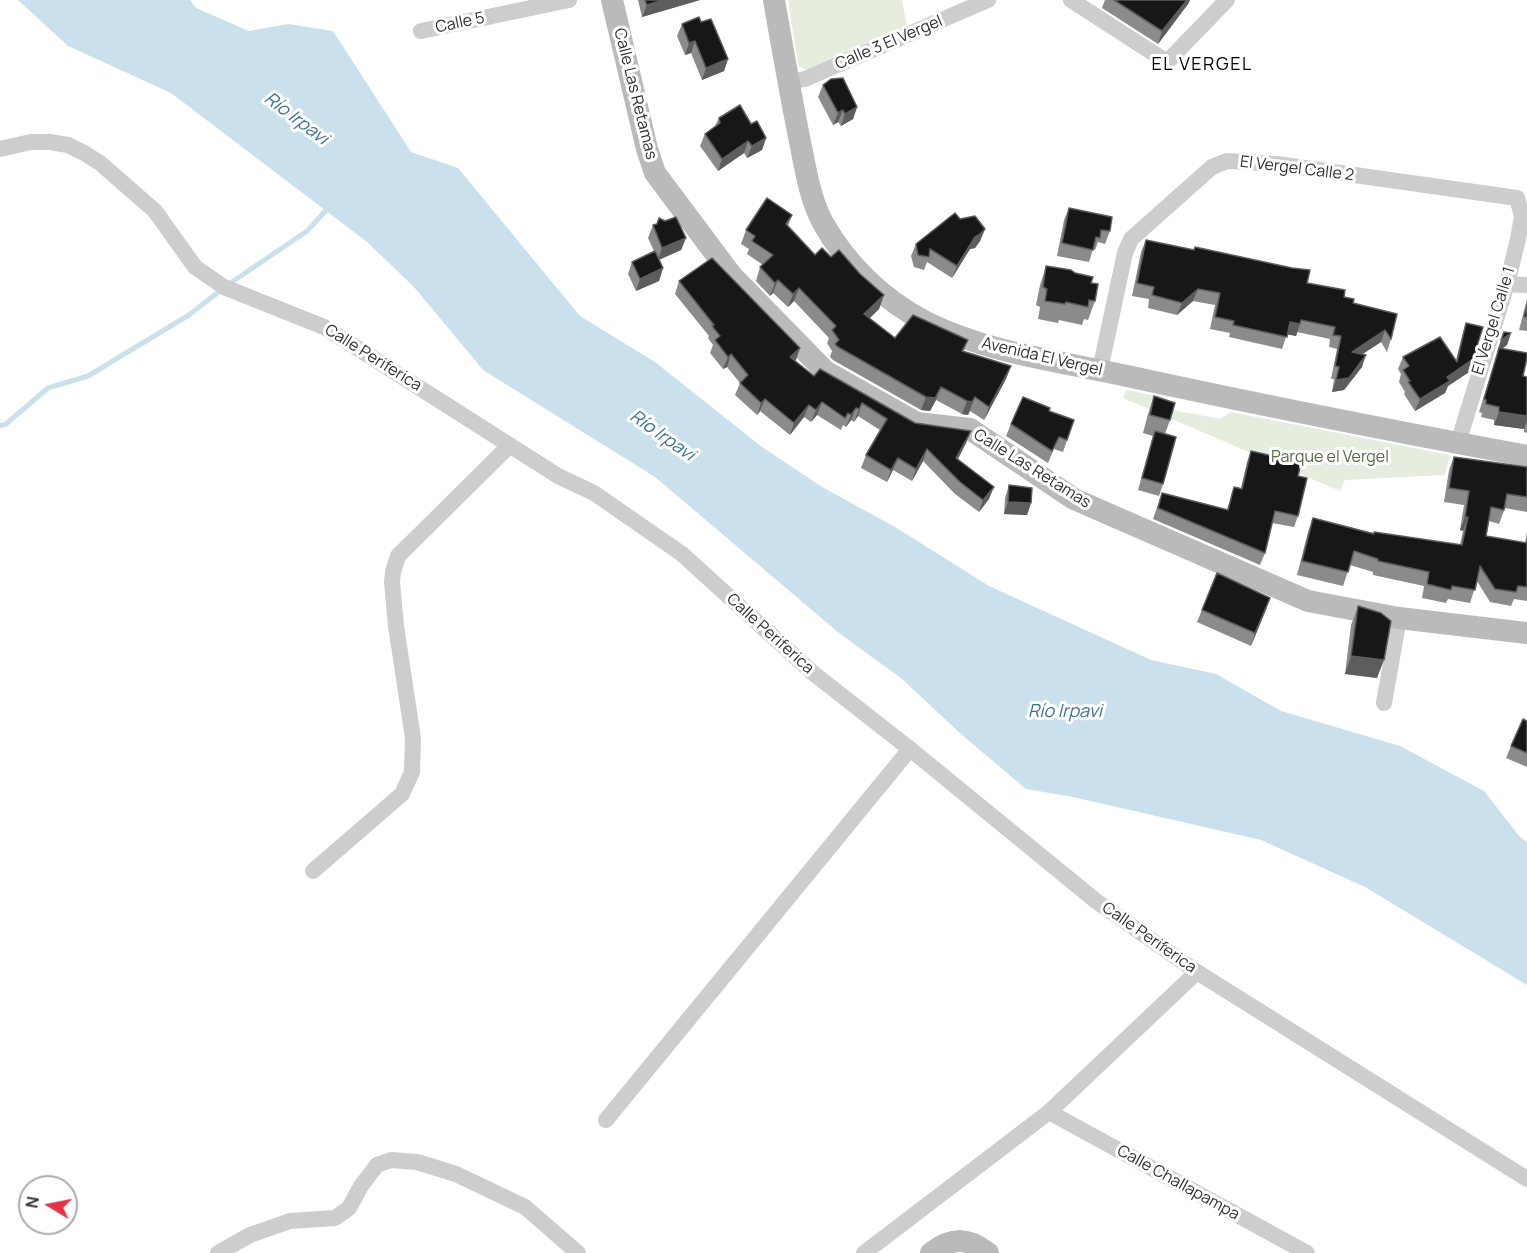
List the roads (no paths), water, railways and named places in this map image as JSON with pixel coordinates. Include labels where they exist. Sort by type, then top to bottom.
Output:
[{"type":"street","name":"Calle 5","points":[[421,31],[569,0]]},
{"type":"street","name":"Calle Las Retamas","points":[[612,0],[647,149],[655,173],[732,276],[825,371],[917,423],[970,429],[1074,499],[1308,601],[1398,618],[1527,633]]},
{"type":"street","name":"Avenida El Vergel","points":[[774,0],[812,195],[822,221],[840,250],[869,282],[901,307],[947,332],[991,348],[1527,456]]},
{"type":"street","name":"Calle 3 El Vergel","points":[[789,82],[805,79],[988,0]]},
{"type":"street","points":[[1071,0],[1167,62],[1227,0]]},
{"type":"street","name":"Calle Periferica","points":[[0,149],[30,142],[50,142],[68,145],[84,153],[100,163],[155,211],[195,267],[224,287],[324,327],[558,476],[594,493],[682,554],[813,673],[910,749],[1095,901],[1197,972],[1527,1179]]},
{"type":"street","name":"El Vergel Calle 2","points":[[1100,370],[1125,253],[1131,239],[1212,167],[1227,161],[1277,164],[1517,198]]},
{"type":"street","name":"El Vergel Calle 1","points":[[1458,443],[1507,284],[1522,216],[1517,198]]},
{"type":"street","points":[[1507,284],[1527,285]]},
{"type":"street","points":[[313,871],[402,794],[412,772],[412,738],[393,593],[393,572],[398,556],[510,445]]},
{"type":"street","points":[[1383,703],[1398,618]]},
{"type":"street","points":[[606,1120],[910,749]]},
{"type":"street","points":[[864,1253],[1049,1112],[1197,972]]},
{"type":"street","name":"Calle Challapampa","points":[[1049,1112],[1307,1253]]},
{"type":"street","points":[[218,1253],[250,1235],[291,1221],[335,1218],[349,1208],[361,1186],[377,1165],[392,1160],[417,1162],[456,1174],[525,1207],[578,1253]]},
{"type":"street","points":[[931,1253],[952,1241],[966,1240],[987,1252]]},
{"type":"water","name":"Río Irpavi","points":[[18,0],[190,0],[196,8],[249,31],[288,24],[333,31],[411,152],[458,168],[580,316],[655,362],[762,447],[822,487],[895,527],[989,586],[1151,660],[1216,674],[1281,711],[1400,746],[1484,791],[1520,837],[1527,842],[1527,985],[1365,887],[1261,840],[1073,797],[1026,789],[962,735],[902,679],[839,633],[655,477],[483,370],[414,287],[367,242],[171,93],[68,46]]},
{"type":"waterway","points":[[229,284],[307,231],[330,206]]},
{"type":"waterway","points":[[0,426],[6,424],[48,388],[88,376],[189,315],[221,290]]},
{"type":"district","name":"EL VERGEL","points":[[1202,65]]},
{"type":"park label","name":"Parque el Vergel","points":[[1330,458]]}]
